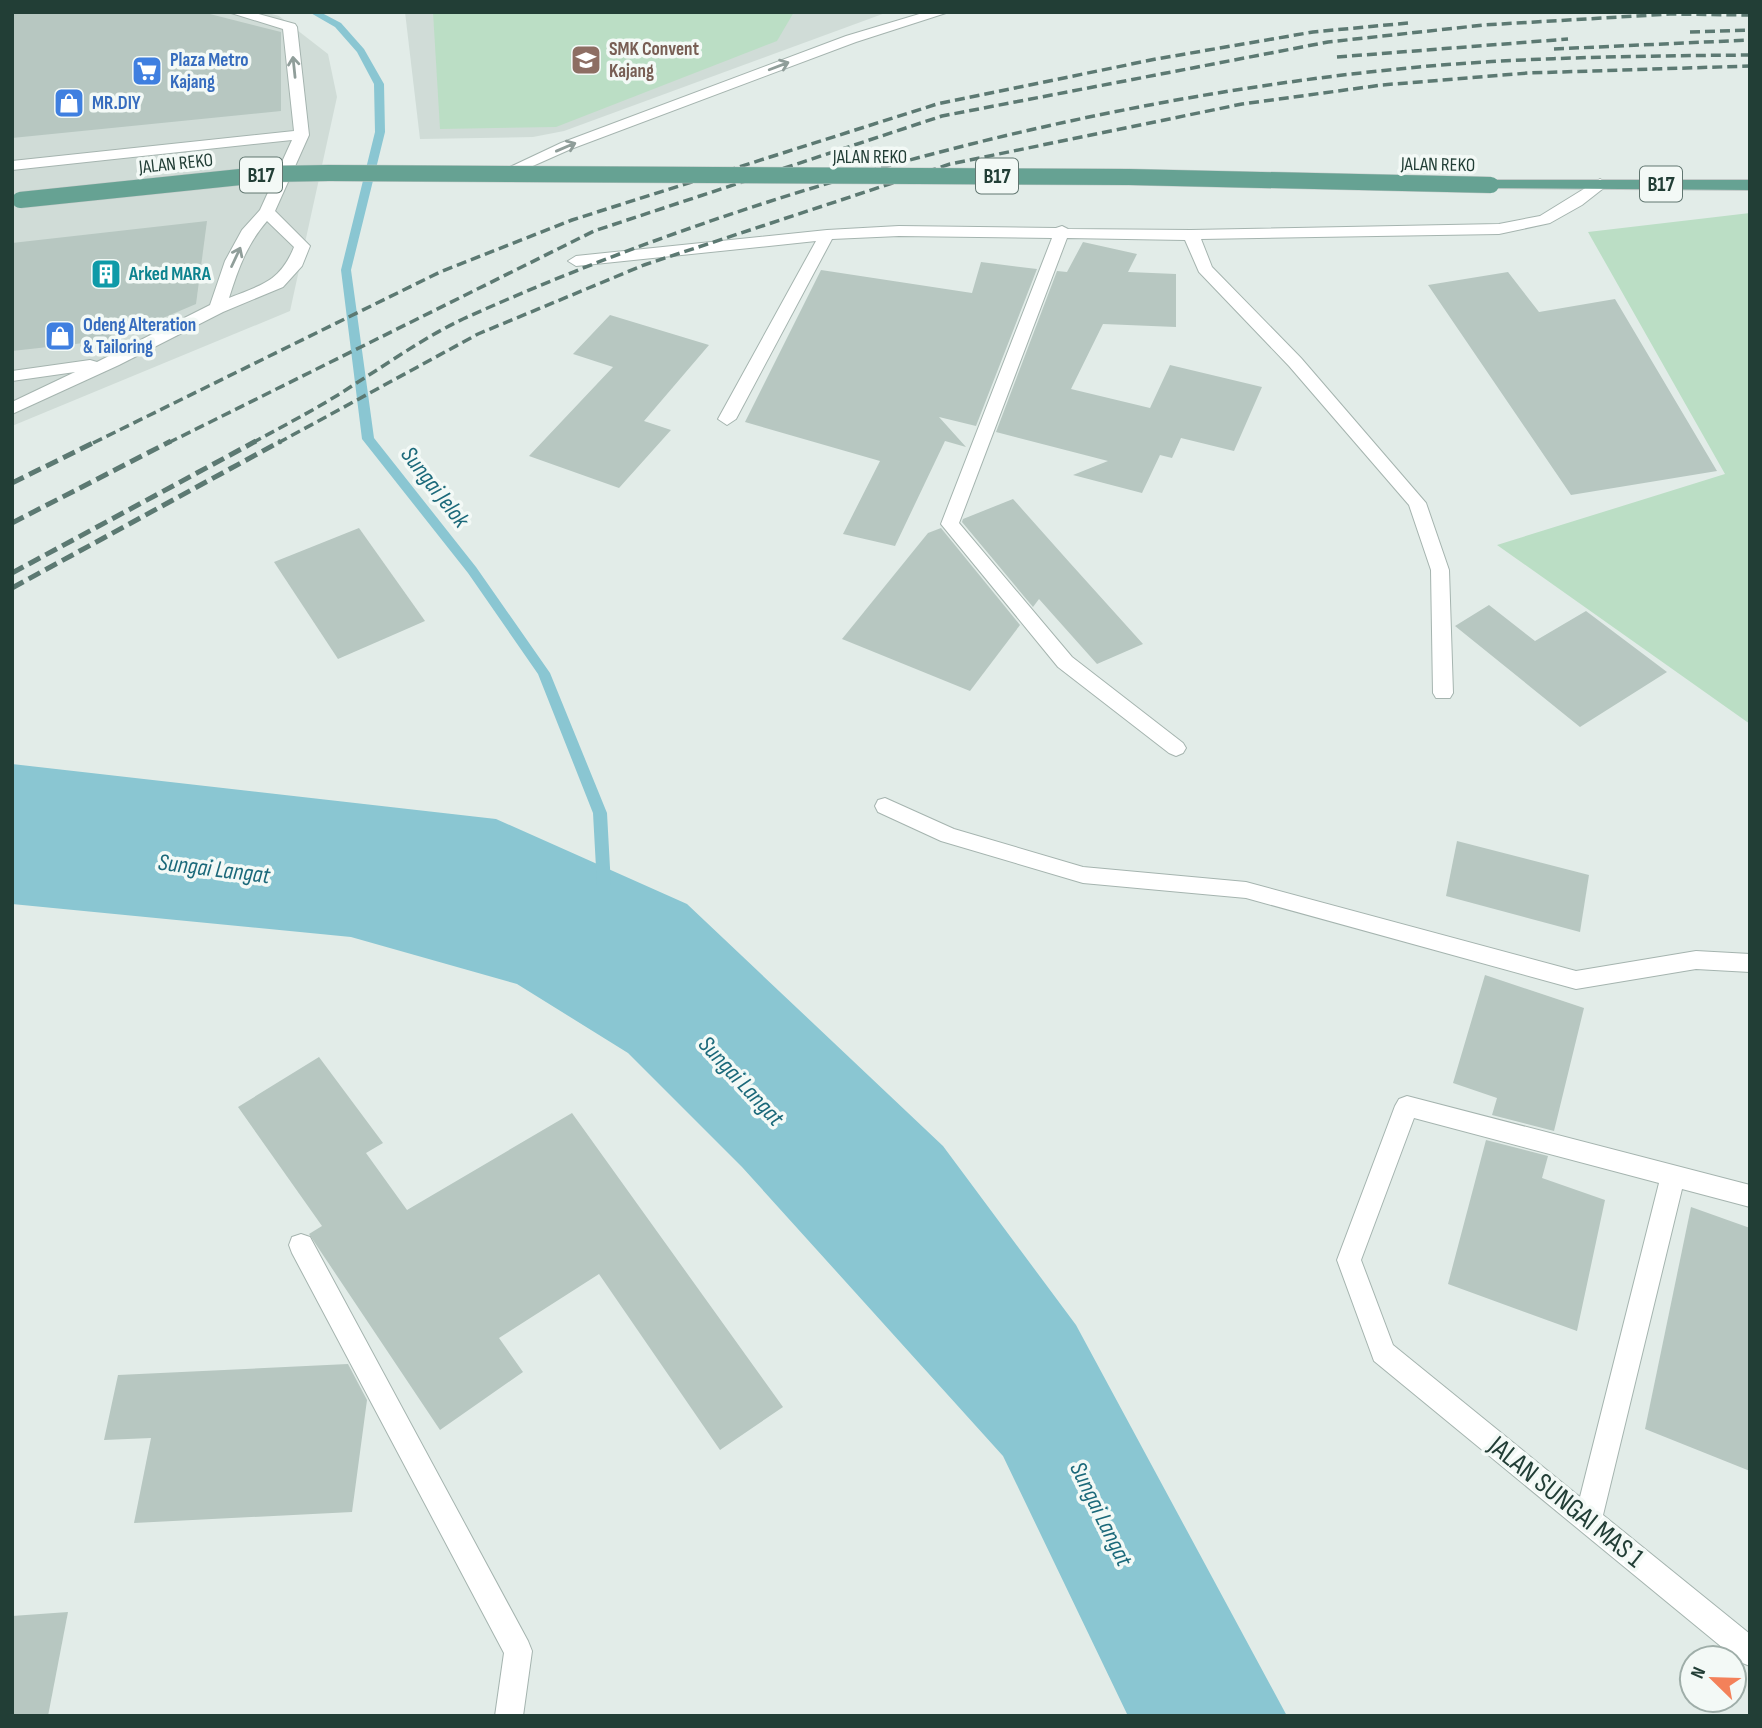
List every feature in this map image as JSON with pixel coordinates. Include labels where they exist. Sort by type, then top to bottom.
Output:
[{"type":"main road","name":"JALAN REKO","points":[[15,200],[269,174],[1129,177],[1491,186],[1722,184],[1750,187]]},
{"type":"street","points":[[217,307],[238,252],[248,233],[267,212],[302,135],[290,27],[235,12]]},
{"type":"street","points":[[503,174],[566,146],[851,39],[942,12]]},
{"type":"street","points":[[12,166],[302,135]]},
{"type":"street","points":[[576,261],[827,235],[900,232],[1062,231],[1191,235],[1500,229],[1545,220],[1577,202],[1600,184]]},
{"type":"street","points":[[12,409],[217,307],[276,284],[294,266],[302,246],[267,212]]},
{"type":"street","points":[[1062,231],[950,524],[1065,662],[1175,748]]},
{"type":"street","points":[[727,419],[827,235]]},
{"type":"street","points":[[1191,235],[1205,269],[1295,362],[1418,503],[1440,570],[1443,693]]},
{"type":"street","points":[[12,376],[113,361]]},
{"type":"street","points":[[885,806],[948,835],[1083,876],[1246,890],[1576,980],[1696,960],[1750,963]]},
{"type":"street","name":"JALAN SUNGAI MAS 1","points":[[1673,1176],[1407,1106],[1349,1260],[1383,1353],[1750,1651]]},
{"type":"street","points":[[1588,1520],[1673,1176],[1750,1196]]},
{"type":"street","points":[[301,1245],[518,1651],[509,1716]]},
{"type":"shaded area","points":[[12,12],[264,12],[279,16],[328,54],[337,97],[290,311],[12,426]]},
{"type":"shaded area","name":"SMK Convent Kajang","points":[[405,12],[888,12],[564,131],[533,137],[420,139]]},
{"type":"green space","name":"SMK Convent Kajang","points":[[433,12],[794,12],[777,41],[556,127],[440,129]]},
{"type":"green space","points":[[1750,213],[1750,724],[1497,545],[1725,474],[1588,232]]},
{"type":"water","name":"Sungai Langat","points":[[12,764],[496,819],[687,904],[943,1146],[1076,1325],[1287,1716],[1128,1716],[1003,1456],[742,1167],[628,1053],[517,984],[351,937],[12,904]]},
{"type":"building","name":"Plaza Metro Kajang","points":[[12,12],[202,12],[281,32],[281,111],[12,138]]},
{"type":"building","name":"Arked MARA","points":[[207,221],[196,304],[111,340],[12,351],[12,243]]},
{"type":"building","points":[[1083,242],[1137,254],[1128,272],[1176,274],[1176,327],[1103,324],[1071,389],[1150,408],[1170,365],[1262,387],[1234,451],[1181,438],[1172,458],[1160,455],[1142,493],[1073,475],[1108,461],[996,432],[1057,271],[1067,272]]},
{"type":"building","points":[[981,262],[1037,269],[976,426],[939,417],[966,447],[945,441],[895,546],[843,534],[880,461],[745,422],[821,270],[972,293]]},
{"type":"building","points":[[1508,272],[1539,312],[1615,299],[1717,471],[1571,495],[1428,285]]},
{"type":"building","points":[[610,315],[709,345],[644,421],[671,430],[619,488],[529,456],[613,367],[573,354]]},
{"type":"building","points":[[1013,499],[1143,644],[1097,664],[1039,599],[1033,607],[962,522],[963,519]]},
{"type":"building","points":[[359,528],[425,621],[338,659],[274,562]]},
{"type":"building","points":[[941,528],[1020,625],[970,691],[842,639],[928,533]]},
{"type":"building","points":[[1489,605],[1535,641],[1586,611],[1667,672],[1580,727],[1455,626]]},
{"type":"building","points":[[1457,841],[1589,875],[1580,932],[1446,896]]},
{"type":"building","points":[[1485,975],[1584,1008],[1554,1131],[1492,1115],[1497,1098],[1453,1083]]},
{"type":"building","points":[[319,1057],[383,1143],[366,1153],[407,1210],[572,1113],[783,1407],[720,1450],[599,1274],[499,1338],[523,1372],[440,1430],[309,1234],[322,1226],[238,1107]]},
{"type":"building","points":[[1486,1140],[1548,1156],[1542,1178],[1605,1200],[1577,1331],[1448,1284]]},
{"type":"building","points":[[1691,1207],[1750,1228],[1750,1471],[1645,1429]]},
{"type":"building","points":[[348,1364],[367,1400],[352,1512],[134,1523],[151,1438],[104,1440],[118,1375]]},
{"type":"building","points":[[68,1612],[48,1716],[12,1716],[12,1616]]},
{"type":"waterway","name":"Sungai Jelok","points":[[313,12],[338,25],[361,51],[379,84],[380,132],[346,270],[368,439],[472,570],[544,673],[600,813],[604,886]]},
{"type":"railway","points":[[168,443],[594,231],[942,116],[1328,42],[1484,25],[1670,14],[1750,15]]},
{"type":"railway","points":[[93,443],[440,272],[572,220],[937,104],[1156,59],[1313,32],[1408,23]]},
{"type":"railway","points":[[1690,32],[1750,30]]},
{"type":"railway","points":[[1337,57],[1568,39]]},
{"type":"railway","points":[[1554,49],[1750,40]]},
{"type":"railway","points":[[252,443],[330,400],[449,326],[575,271],[690,228],[931,154],[1176,100],[1299,81],[1419,67],[1502,61],[1750,55]]},
{"type":"railway","points":[[278,443],[478,334],[644,265],[950,164],[1242,104],[1382,85],[1528,73],[1750,66]]},
{"type":"railway","points":[[12,483],[97,441]]},
{"type":"railway","points":[[12,523],[171,441]]},
{"type":"railway","points":[[12,573],[256,441]]},
{"type":"railway","points":[[12,588],[281,441]]},
{"type":"place","name":"SMK Convent Kajang","points":[[586,60]]},
{"type":"place","name":"Plaza Metro Kajang","points":[[147,71]]},
{"type":"place","name":"MR.DIY","points":[[69,103]]},
{"type":"place","name":"Arked MARA","points":[[106,274]]},
{"type":"place","name":"Odeng Alteration & Tailoring","points":[[60,336]]}]
